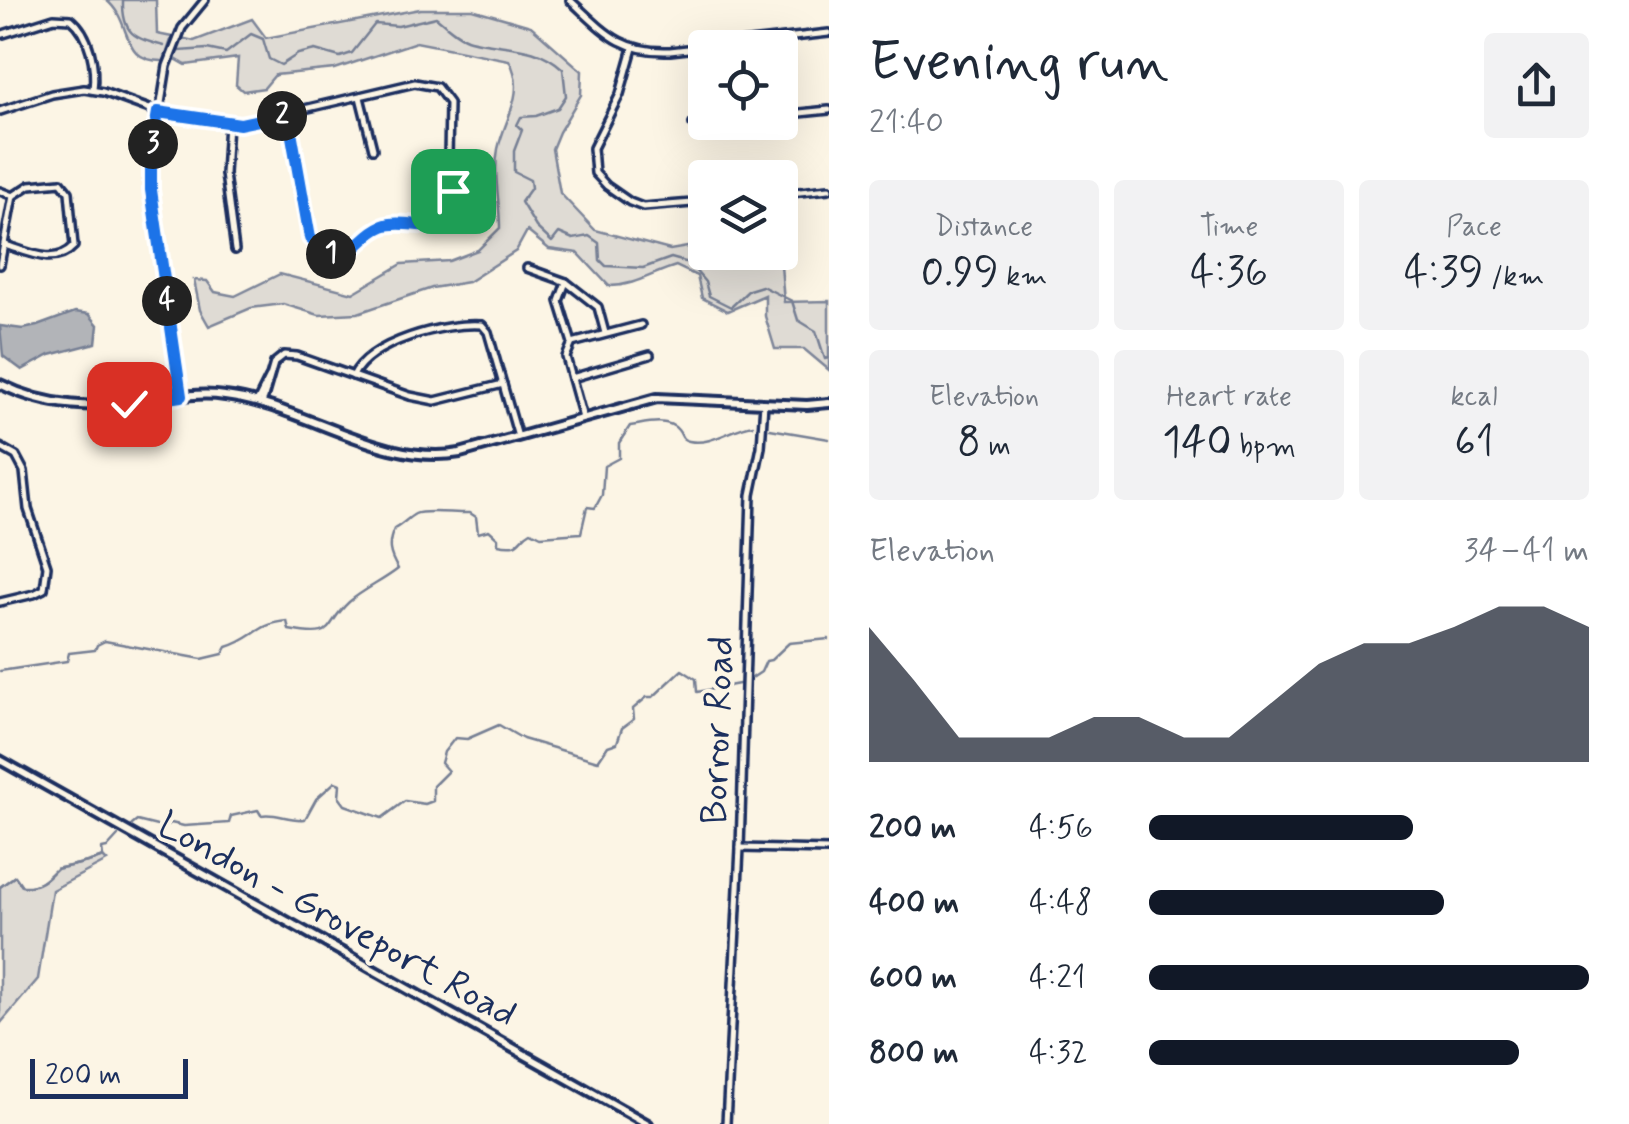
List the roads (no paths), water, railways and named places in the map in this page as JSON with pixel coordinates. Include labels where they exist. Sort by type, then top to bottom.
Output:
[{"type":"street","points":[[181,396],[151,190],[151,154],[167,66],[176,40],[205,0]]},
{"type":"street","points":[[570,0],[599,29],[633,48],[670,51],[829,33]]},
{"type":"street","points":[[0,35],[54,18],[72,19],[84,34],[92,58],[93,90]]},
{"type":"street","points":[[633,48],[620,94],[593,148],[595,172],[616,193],[643,207],[688,203]]},
{"type":"street","points":[[0,111],[62,92],[93,90],[158,112],[253,123],[288,114],[360,97],[415,83],[430,84],[447,98],[450,116],[448,158],[454,198],[445,220],[424,228],[386,224],[350,251],[335,254],[321,250],[310,238],[288,114]]},
{"type":"street","points":[[360,97],[372,149]]},
{"type":"street","points":[[798,113],[829,110]]},
{"type":"street","points":[[228,123],[225,174],[235,250]]},
{"type":"street","points":[[0,265],[13,196],[30,185],[62,182],[69,192],[74,246],[65,255],[49,258],[5,245]]},
{"type":"street","points":[[798,192],[829,188]]},
{"type":"street","points":[[0,192],[13,196]]},
{"type":"street","points":[[527,268],[566,282],[598,306],[605,334]]},
{"type":"street","points":[[566,282],[559,301],[572,343],[566,358],[583,418]]},
{"type":"street","points":[[352,376],[366,357],[420,332],[475,324],[488,332],[518,437]]},
{"type":"street","points":[[572,343],[641,324]]},
{"type":"street","points":[[259,404],[277,360],[290,354],[434,401],[503,384]]},
{"type":"street","points":[[572,378],[650,355]]},
{"type":"street","points":[[0,384],[43,400],[77,406],[216,394],[259,404],[414,455],[460,454],[657,398],[829,403]]},
{"type":"street","name":"Borror Road","points":[[726,1124],[740,848],[751,495],[761,447],[764,403]]},
{"type":"street","points":[[0,446],[16,456],[24,471],[26,502],[48,578],[40,591],[0,602]]},
{"type":"street","name":"London - Groveport Road","points":[[0,760],[648,1124]]},
{"type":"street","points":[[740,848],[829,850]]},
{"type":"waterway","points":[[123,0],[125,21],[132,33],[164,46]]},
{"type":"waterway","points":[[179,51],[207,49],[226,53],[251,34],[263,39],[269,59],[281,65],[298,54],[315,50],[340,57],[352,53],[375,24],[398,26],[436,17],[466,38],[542,55],[563,69],[566,96],[558,108],[521,117],[517,125],[522,130],[514,151],[514,172],[530,180],[531,188],[521,202],[536,227],[552,242],[559,233],[573,239],[589,236],[599,243],[600,260],[606,266],[643,268],[671,258],[689,263],[705,282],[709,296],[731,307],[749,290],[762,286],[792,301],[798,320],[816,331],[825,359],[829,358]]},
{"type":"waterway","points":[[0,671],[67,661],[69,653],[95,650],[105,641],[202,659],[223,654],[227,647],[277,623],[287,621],[289,630],[322,632],[349,602],[398,569],[390,549],[392,535],[394,529],[415,514],[470,513],[476,517],[478,533],[489,530],[498,538],[498,544],[506,545],[515,544],[531,531],[541,536],[581,533],[587,507],[595,508],[602,495],[604,466],[619,458],[619,443],[630,426],[668,424],[684,439],[697,442],[753,425]]},
{"type":"waterway","points":[[770,429],[829,439]]},
{"type":"waterway","points":[[749,680],[789,643],[829,639]]},
{"type":"waterway","points":[[132,825],[137,821],[161,827],[171,823],[229,823],[231,816],[258,810],[261,815],[305,819],[316,799],[335,782],[340,784],[339,797],[345,805],[382,818],[405,801],[433,801],[433,786],[448,771],[441,763],[444,752],[455,738],[467,739],[499,725],[523,739],[598,761],[608,746],[617,743],[622,728],[634,719],[633,709],[647,697],[653,697],[682,670],[696,679],[697,692],[739,684]]},
{"type":"waterway","points":[[0,887],[15,876],[22,886],[33,885],[56,869],[103,857],[102,849],[118,836]]}]
